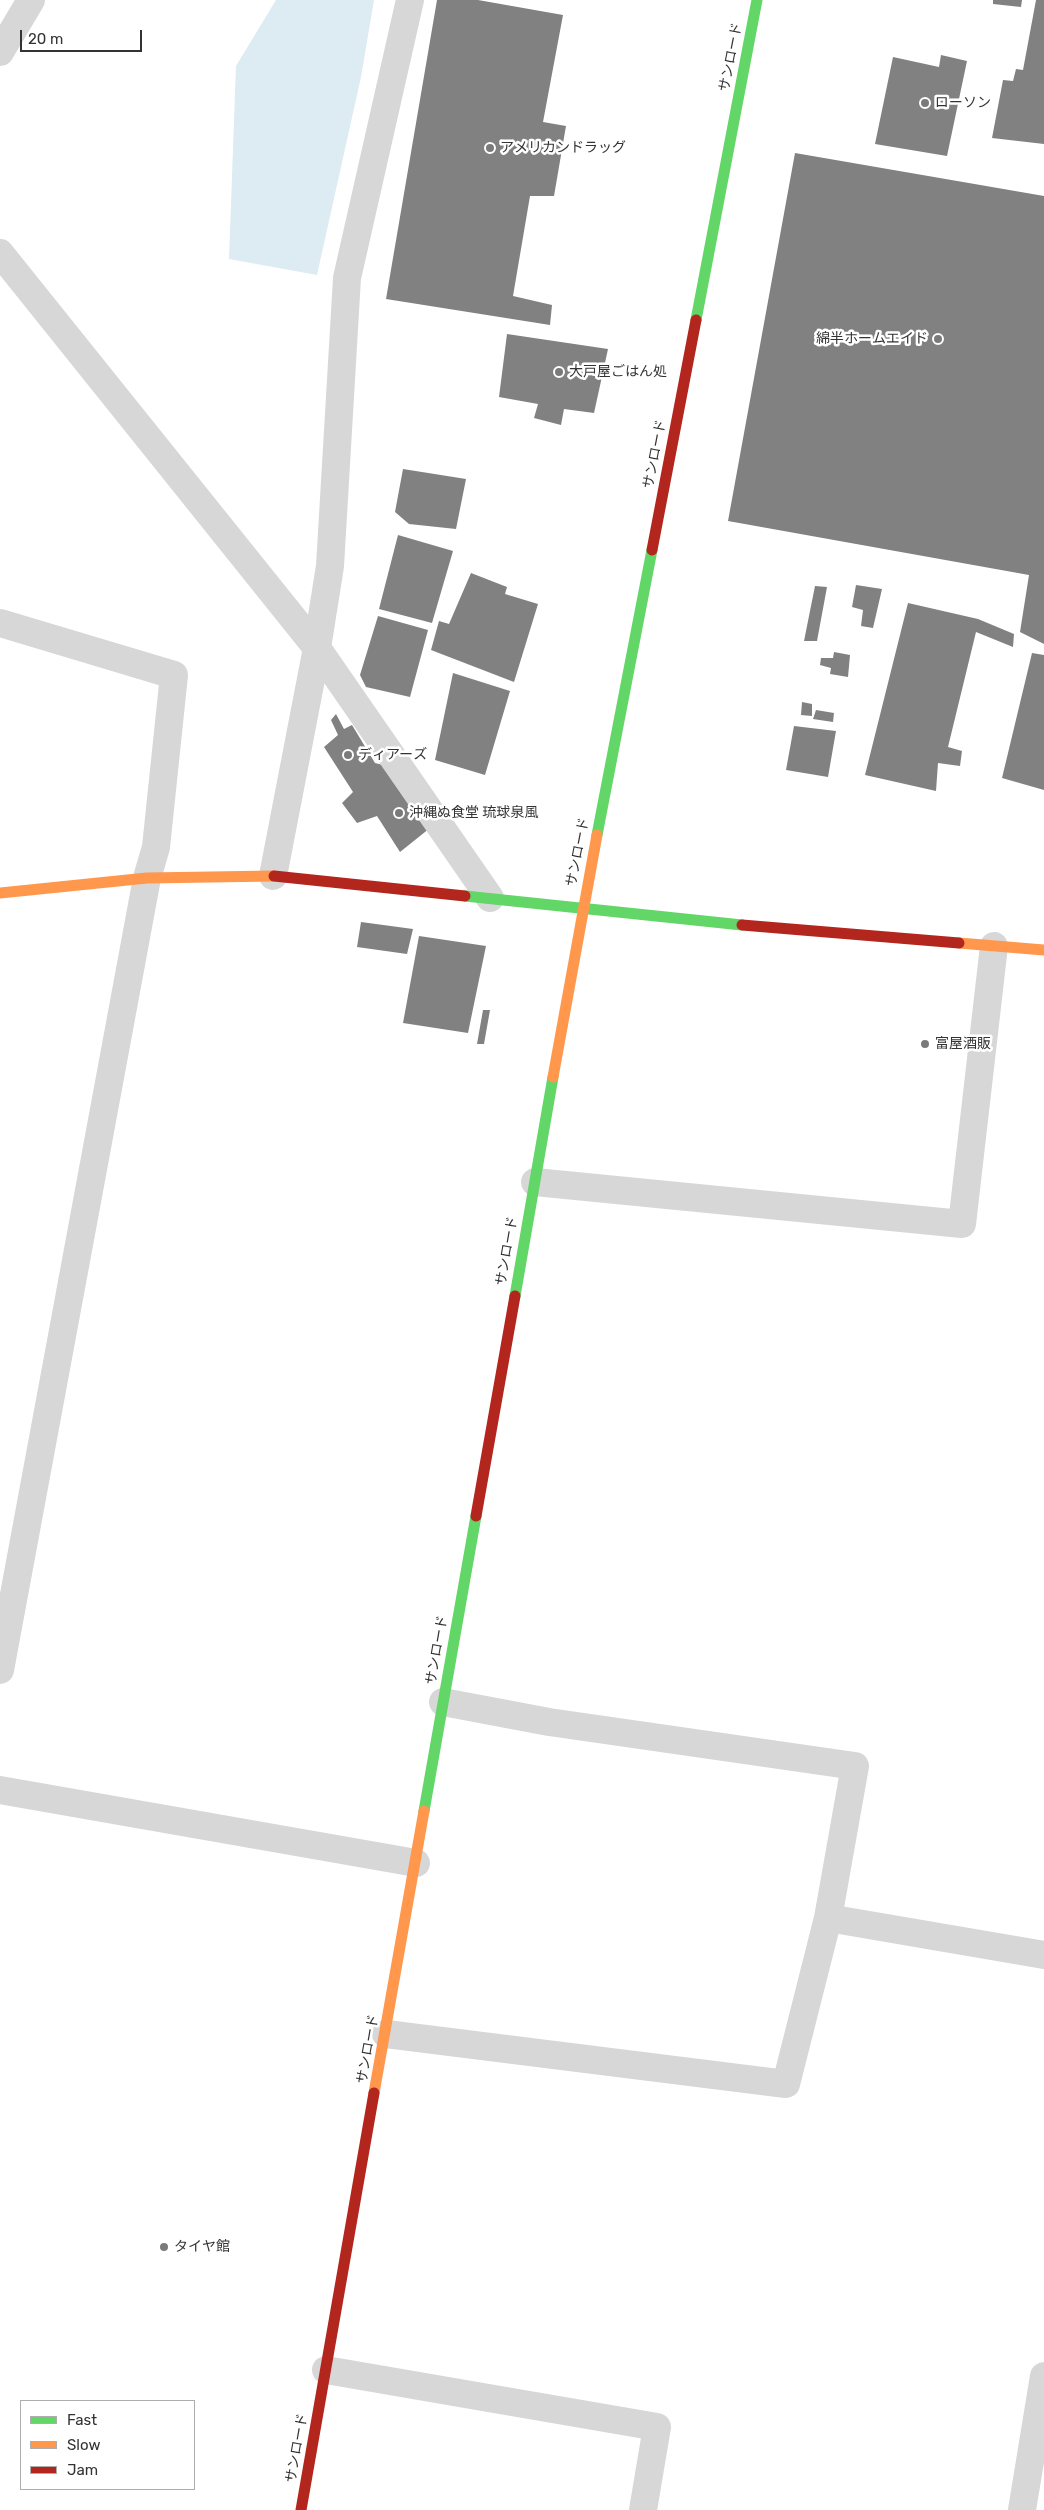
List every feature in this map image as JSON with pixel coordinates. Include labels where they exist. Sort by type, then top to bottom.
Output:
[{"type":"street","points":[[0,52],[31,0]]},
{"type":"street","points":[[273,876],[317,648],[330,566],[347,278],[410,0]]},
{"type":"street","name":"サンロード","points":[[301,2510],[583,910],[757,0]]},
{"type":"street","points":[[0,253],[317,648],[490,898]]},
{"type":"street","points":[[0,623],[174,675],[156,847],[147,878],[0,1670]]},
{"type":"street","points":[[0,893],[147,878],[273,876],[490,898],[583,910],[780,929],[1044,950]]},
{"type":"street","points":[[535,1182],[962,1224],[994,946]]},
{"type":"street","points":[[386,2034],[786,2084],[828,1918],[855,1766],[549,1722],[442,1702]]},
{"type":"street","points":[[0,1790],[416,1863]]},
{"type":"street","points":[[828,1918],[1044,1955]]},
{"type":"street","points":[[326,2370],[657,2427],[643,2510]]},
{"type":"street","points":[[1022,2510],[1036,2476],[1044,2376]]},
{"type":"shaded area","points":[[276,0],[374,0],[361,77],[317,275],[229,259],[236,66]]},
{"type":"building","points":[[437,0],[478,0],[563,15],[543,122],[566,126],[554,196],[530,196],[513,296],[552,305],[550,325],[386,299]]},
{"type":"building","points":[[993,0],[1022,0],[1021,7],[993,4]]},
{"type":"building","points":[[1036,0],[1044,0],[1044,144],[992,138],[1003,80],[1013,81],[1016,69],[1023,70]]},
{"type":"building","points":[[941,55],[967,61],[947,156],[875,144],[893,57],[939,67]]},
{"type":"building","points":[[795,153],[1044,196],[1044,644],[1020,632],[1029,575],[728,521]]},
{"type":"building","points":[[507,334],[608,349],[594,413],[564,409],[561,425],[534,418],[538,404],[499,397]]},
{"type":"building","points":[[403,469],[466,479],[456,529],[409,524],[395,512]]},
{"type":"building","points":[[398,535],[453,551],[432,623],[379,609]]},
{"type":"building","points":[[471,573],[507,587],[505,594],[538,604],[514,682],[431,650],[439,621],[449,624]]},
{"type":"building","points":[[856,585],[882,589],[873,628],[861,626],[863,610],[852,607]]},
{"type":"building","points":[[815,586],[827,587],[817,641],[804,641]]},
{"type":"building","points":[[908,603],[978,619],[1014,634],[1013,647],[976,632],[948,747],[962,751],[960,766],[938,763],[936,791],[865,775]]},
{"type":"building","points":[[378,616],[428,630],[410,697],[366,687],[360,675]]},
{"type":"building","points":[[834,652],[850,655],[848,677],[830,674],[831,668],[820,665],[821,658],[833,658]]},
{"type":"building","points":[[1032,653],[1044,655],[1044,790],[1002,778]]},
{"type":"building","points":[[453,673],[510,691],[485,775],[435,760]]},
{"type":"building","points":[[802,702],[812,704],[812,716],[801,715]]},
{"type":"building","points":[[816,710],[834,713],[833,722],[813,719]]},
{"type":"building","points":[[336,714],[344,729],[352,725],[375,763],[383,765],[430,828],[400,852],[377,816],[357,823],[342,803],[353,792],[324,747],[338,735],[331,720]]},
{"type":"building","points":[[794,726],[836,731],[828,777],[786,770]]},
{"type":"building","points":[[361,922],[413,929],[407,954],[357,947]]},
{"type":"building","points":[[419,936],[486,946],[468,1033],[403,1023]]},
{"type":"building","points":[[483,1010],[490,1010],[484,1044],[477,1044]]},
{"type":"traffic: fast","points":[[696,320],[757,0]]},
{"type":"traffic: fast","points":[[597,835],[652,550]]},
{"type":"traffic: fast","points":[[465,896],[742,925]]},
{"type":"traffic: fast","points":[[515,1296],[553,1077]]},
{"type":"traffic: fast","points":[[424,1811],[476,1516]]},
{"type":"traffic: slow","points":[[553,1077],[597,835]]},
{"type":"traffic: slow","points":[[0,893],[147,878],[274,876]]},
{"type":"traffic: slow","points":[[959,943],[1044,950]]},
{"type":"traffic: slow","points":[[374,2093],[424,1811]]},
{"type":"traffic: jam","points":[[652,550],[696,320]]},
{"type":"traffic: jam","points":[[274,876],[465,896]]},
{"type":"traffic: jam","points":[[742,925],[959,943]]},
{"type":"traffic: jam","points":[[476,1516],[515,1296]]},
{"type":"traffic: jam","points":[[301,2510],[374,2093]]},
{"type":"place","name":"ローソン","points":[[925,103]]},
{"type":"place","name":"アメリカンドラッグ","points":[[490,148]]},
{"type":"place","name":"綿半ホームエイド","points":[[938,339]]},
{"type":"place","name":"大戸屋ごはん処","points":[[559,372]]},
{"type":"place","name":"ディアーズ","points":[[348,755]]},
{"type":"place","name":"沖縄ぬ食堂 琉球泉風","points":[[399,813]]},
{"type":"place","name":"富屋酒販","points":[[925,1044]]},
{"type":"place","name":"タイヤ館","points":[[164,2247]]}]
